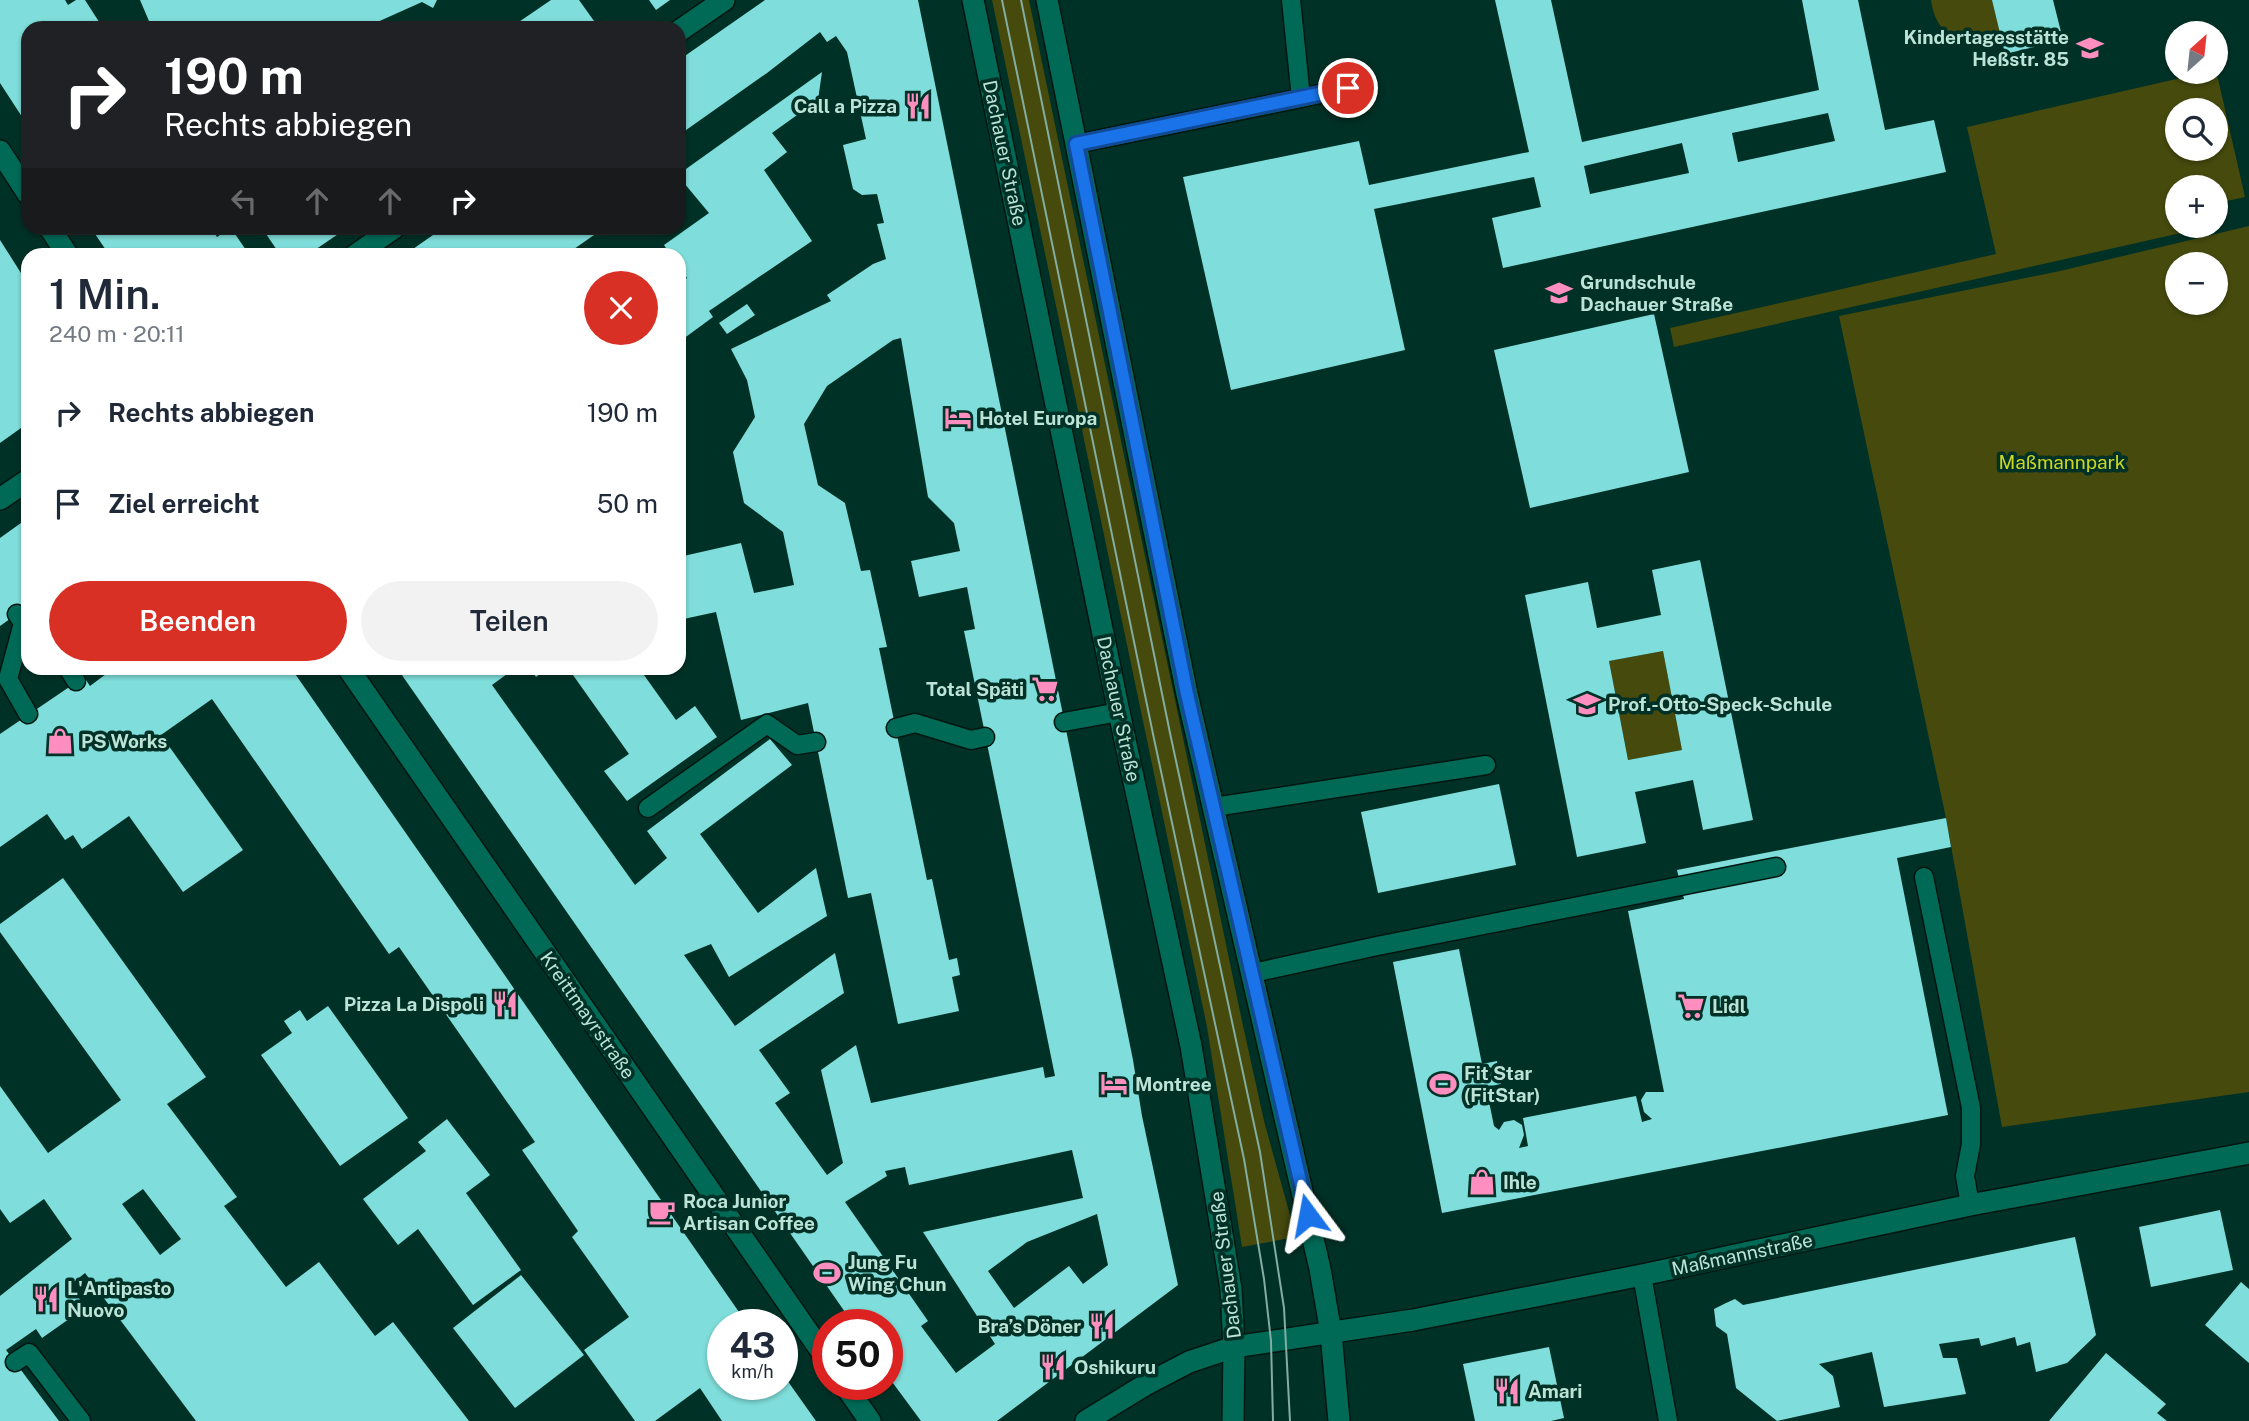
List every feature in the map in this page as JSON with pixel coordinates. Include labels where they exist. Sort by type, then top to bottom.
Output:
[{"type":"main road","points":[[686,26],[724,0]]},
{"type":"main road","name":"Dachauer Straße","points":[[973,0],[1119,712],[1191,1046],[1231,1289],[1234,1347],[1233,1421]]},
{"type":"main road","points":[[1047,0],[1187,694],[1320,1269],[1331,1333],[1339,1421]]},
{"type":"main road","points":[[0,151],[21,183]]},
{"type":"main road","points":[[365,248],[384,235]]},
{"type":"main road","points":[[0,499],[21,485]]},
{"type":"main road","name":"Kreittmayrstraße","points":[[353,675],[812,1338]]},
{"type":"main road","name":"Maßmannstraße","points":[[1086,1421],[1189,1362],[1234,1347],[1413,1320],[1642,1275],[1970,1205],[2249,1153]]},
{"type":"main road","points":[[855,1400],[870,1421]]},
{"type":"lane","points":[[1291,0],[1301,98]]},
{"type":"lane","points":[[1076,144],[1348,88]]},
{"type":"lane","points":[[21,628],[8,679],[28,714]]},
{"type":"lane","points":[[1064,722],[1119,712]]},
{"type":"lane","points":[[896,728],[915,723],[971,740],[985,737]]},
{"type":"lane","points":[[648,808],[767,724],[797,745],[816,742]]},
{"type":"lane","points":[[1214,807],[1486,765]]},
{"type":"lane","points":[[1253,973],[1776,867]]},
{"type":"lane","points":[[1924,877],[1971,1108],[1971,1144],[1965,1176],[1970,1205]]},
{"type":"lane","points":[[1642,1275],[1668,1421]]},
{"type":"lane","points":[[15,1362],[29,1353],[81,1421]]},
{"type":"green space","points":[[992,0],[1029,0],[1242,1021],[1264,1121],[1296,1237],[1242,1247],[1207,1027]]},
{"type":"green space","points":[[1931,0],[1992,0],[2002,39],[1977,44],[1956,39],[1939,24]]},
{"type":"green space","points":[[2165,82],[2165,84],[2219,84],[2222,98],[2165,98],[2165,161],[2228,161],[2228,123],[2245,197],[2228,201],[2228,175],[2165,175],[2165,237],[1674,347],[1670,328],[1996,254],[1967,127]]},
{"type":"green space","name":"Maßmannpark","points":[[2249,226],[2249,1092],[2002,1127],[1946,818],[1839,316],[2060,271],[2199,238],[2228,238],[2228,231]]},
{"type":"green space","points":[[1663,651],[1682,750],[1628,760],[1609,661]]},
{"type":"building","points":[[0,0],[65,0],[68,5],[76,0],[85,0],[98,21],[21,21],[21,115],[0,83]]},
{"type":"building","points":[[140,0],[437,0],[433,8],[422,2],[380,21],[149,21]]},
{"type":"building","points":[[551,0],[579,0],[594,21],[520,21]]},
{"type":"building","points":[[649,0],[670,0],[656,10]]},
{"type":"building","points":[[765,0],[918,0],[1178,1285],[997,1421],[921,1421],[903,1397],[903,1309],[843,1309],[402,675],[506,675],[492,685],[635,885],[667,858],[647,831],[770,739],[792,765],[700,834],[758,913],[816,868],[827,916],[729,977],[711,944],[684,955],[735,1026],[835,953],[844,993],[759,1050],[790,1093],[775,1103],[827,1175],[843,1163],[821,1070],[856,1045],[871,1103],[1043,1067],[1045,1078],[1055,1076],[964,631],[975,629],[967,587],[919,597],[911,561],[960,551],[954,523],[928,497],[901,338],[893,340],[827,386],[804,424],[818,485],[845,503],[861,571],[870,570],[887,647],[879,648],[927,880],[932,879],[949,960],[957,958],[960,975],[952,977],[959,1011],[898,1024],[871,893],[848,898],[808,703],[741,720],[716,612],[686,618],[686,555],[741,543],[754,593],[794,585],[783,532],[744,503],[733,452],[755,417],[747,380],[731,349],[831,301],[827,295],[873,264],[886,259],[877,224],[884,223],[877,194],[862,195],[853,189],[843,145],[866,139],[847,52],[836,36],[827,42],[820,32],[686,130],[686,55]],"holes":[[[1072,1150],[1083,1198],[923,1232],[995,1344],[956,1373],[921,1326],[928,1321],[845,1202],[887,1176],[885,1171],[905,1167],[909,1185]],[[1097,1214],[1108,1265],[1083,1284],[1069,1266],[1014,1308],[988,1271],[1027,1242]]]},
{"type":"building","points":[[1495,0],[1551,0],[1582,142],[1819,90],[1802,0],[1858,0],[1885,130],[1934,120],[1946,172],[1503,268],[1492,218],[1541,207],[1534,177],[1374,209],[1405,350],[1231,390],[1183,177],[1359,141],[1369,185],[1529,152]],"holes":[[[1828,113],[1835,141],[1738,162],[1732,133]],[[1682,143],[1689,173],[1590,194],[1584,166]]]},
{"type":"building","points":[[1992,0],[2053,0],[2063,40],[2005,54]]},
{"type":"building","points":[[822,72],[818,100],[772,133],[787,152],[764,170],[812,241],[709,311],[713,317],[686,337],[686,248],[666,248],[664,245],[678,235],[686,235],[686,229],[709,213],[686,185],[686,169]]},
{"type":"building","points":[[96,235],[236,235],[245,248],[105,248]]},
{"type":"building","points":[[267,235],[337,235],[318,248],[276,248]]},
{"type":"building","points":[[433,235],[594,235],[575,248],[414,248]]},
{"type":"building","points":[[0,240],[21,273],[21,428],[0,443]]},
{"type":"building","points":[[747,304],[755,315],[727,334],[719,323]]},
{"type":"building","points":[[1654,314],[1689,472],[1530,508],[1494,350]]},
{"type":"building","points":[[21,523],[21,611],[0,626],[0,538]]},
{"type":"building","points":[[1700,560],[1753,820],[1703,830],[1693,780],[1635,792],[1646,843],[1577,857],[1525,595],[1588,582],[1597,628],[1661,615],[1652,570]],"holes":[[[1663,651],[1682,750],[1628,760],[1609,661]]]},
{"type":"building","points":[[105,675],[296,675],[737,1309],[707,1309],[707,1398],[700,1388],[655,1421],[635,1421],[584,1350],[629,1317],[572,1237],[578,1231],[522,1150],[535,1142],[399,947],[389,954],[212,699],[161,735],[243,850],[183,892],[129,816],[82,849],[73,835],[65,840],[47,814],[0,847],[0,734],[84,677],[90,686]]},
{"type":"building","points":[[573,675],[644,675],[676,720],[695,706],[717,737],[627,801],[604,771],[629,754]]},
{"type":"building","points":[[1499,784],[1516,865],[1378,893],[1361,812]]},
{"type":"building","points":[[1946,818],[1951,847],[1897,858],[1948,1115],[1442,1213],[1393,962],[1459,949],[1482,1064],[1497,1061],[1501,1084],[1486,1087],[1494,1126],[1499,1130],[1504,1122],[1514,1120],[1522,1125],[1524,1135],[1519,1148],[1528,1146],[1523,1118],[1636,1096],[1642,1122],[1652,1119],[1644,1112],[1641,1100],[1646,1092],[1664,1092],[1628,911],[1684,899],[1677,870]]},
{"type":"building","points":[[63,878],[206,1077],[167,1104],[237,1197],[224,1206],[286,1287],[319,1262],[375,1336],[393,1322],[469,1421],[196,1421],[85,1273],[69,1286],[86,1307],[42,1338],[36,1329],[6,1350],[59,1421],[0,1421],[0,1296],[72,1239],[44,1199],[10,1223],[0,1209],[0,1086],[48,1153],[121,1100],[0,932],[0,924]],"holes":[[[143,1189],[181,1239],[160,1255],[122,1204]]]},
{"type":"building","points":[[328,1006],[408,1118],[340,1166],[261,1055],[292,1033],[284,1021],[300,1010],[307,1021]]},
{"type":"building","points":[[447,1119],[490,1175],[466,1193],[521,1270],[473,1305],[418,1229],[398,1245],[363,1199],[426,1151],[418,1142]]},
{"type":"building","points":[[2220,1210],[2233,1270],[2151,1287],[2139,1227]]},
{"type":"building","points":[[2075,1237],[2096,1335],[2067,1363],[2036,1372],[2030,1342],[2017,1346],[2015,1337],[1981,1346],[1979,1338],[1939,1344],[1943,1358],[1957,1358],[1966,1394],[1884,1407],[1872,1352],[1819,1364],[1833,1376],[1840,1407],[1777,1421],[1736,1388],[1727,1334],[1716,1326],[1714,1309],[1726,1303],[1735,1299],[1743,1305]]},
{"type":"building","points":[[521,1275],[584,1355],[515,1408],[453,1328]]},
{"type":"building","points":[[2241,1282],[2249,1289],[2249,1363],[2205,1325]]},
{"type":"building","points":[[1549,1347],[1564,1418],[1551,1421],[1475,1421],[1463,1364]]},
{"type":"building","points":[[2106,1353],[2166,1404],[2157,1413],[2167,1421],[2049,1421]]},
{"type":"building","points":[[798,1396],[816,1421],[722,1421],[708,1400],[798,1400]]},
{"type":"tram line","points":[[1002,0],[1153,734],[1244,1159],[1264,1279],[1271,1341],[1273,1421]]},
{"type":"tram line","points":[[1021,0],[1170,733],[1260,1152],[1284,1308],[1290,1421]]},
{"type":"place","name":"Kindertagesstätte Heßstr. 85","points":[[2090,48]]},
{"type":"place","name":"Call a Pizza","points":[[918,106]]},
{"type":"place","name":"Grundschule Dachauer Straße","points":[[1559,293]]},
{"type":"place","name":"Hotel Europa","points":[[958,418]]},
{"type":"place","name":"Total Späti","points":[[1045,689]]},
{"type":"place","name":"Prof.-Otto-Speck-Schule","points":[[1587,704]]},
{"type":"place","name":"PS Works","points":[[60,741]]},
{"type":"place","name":"Pizza La Dispoli","points":[[505,1004]]},
{"type":"place","name":"Lidl","points":[[1691,1006]]},
{"type":"place","name":"Montree","points":[[1114,1084]]},
{"type":"place","name":"Fit Star (FitStar)","points":[[1443,1084]]},
{"type":"place","name":"Ihle","points":[[1482,1182]]},
{"type":"place","name":"Roca Junior Artisan Coffee","points":[[662,1212]]},
{"type":"place","name":"Jung Fu Wing Chun","points":[[827,1273]]},
{"type":"place","name":"L'Antipasto Nuovo","points":[[46,1299]]},
{"type":"place","name":"Bra’s Döner","points":[[1102,1326]]},
{"type":"place","name":"Oshikuru","points":[[1053,1367]]},
{"type":"place","name":"Amari","points":[[1507,1391]]},
{"type":"route","points":[[1308,1215],[1187,694],[1076,144],[1348,88]]}]
